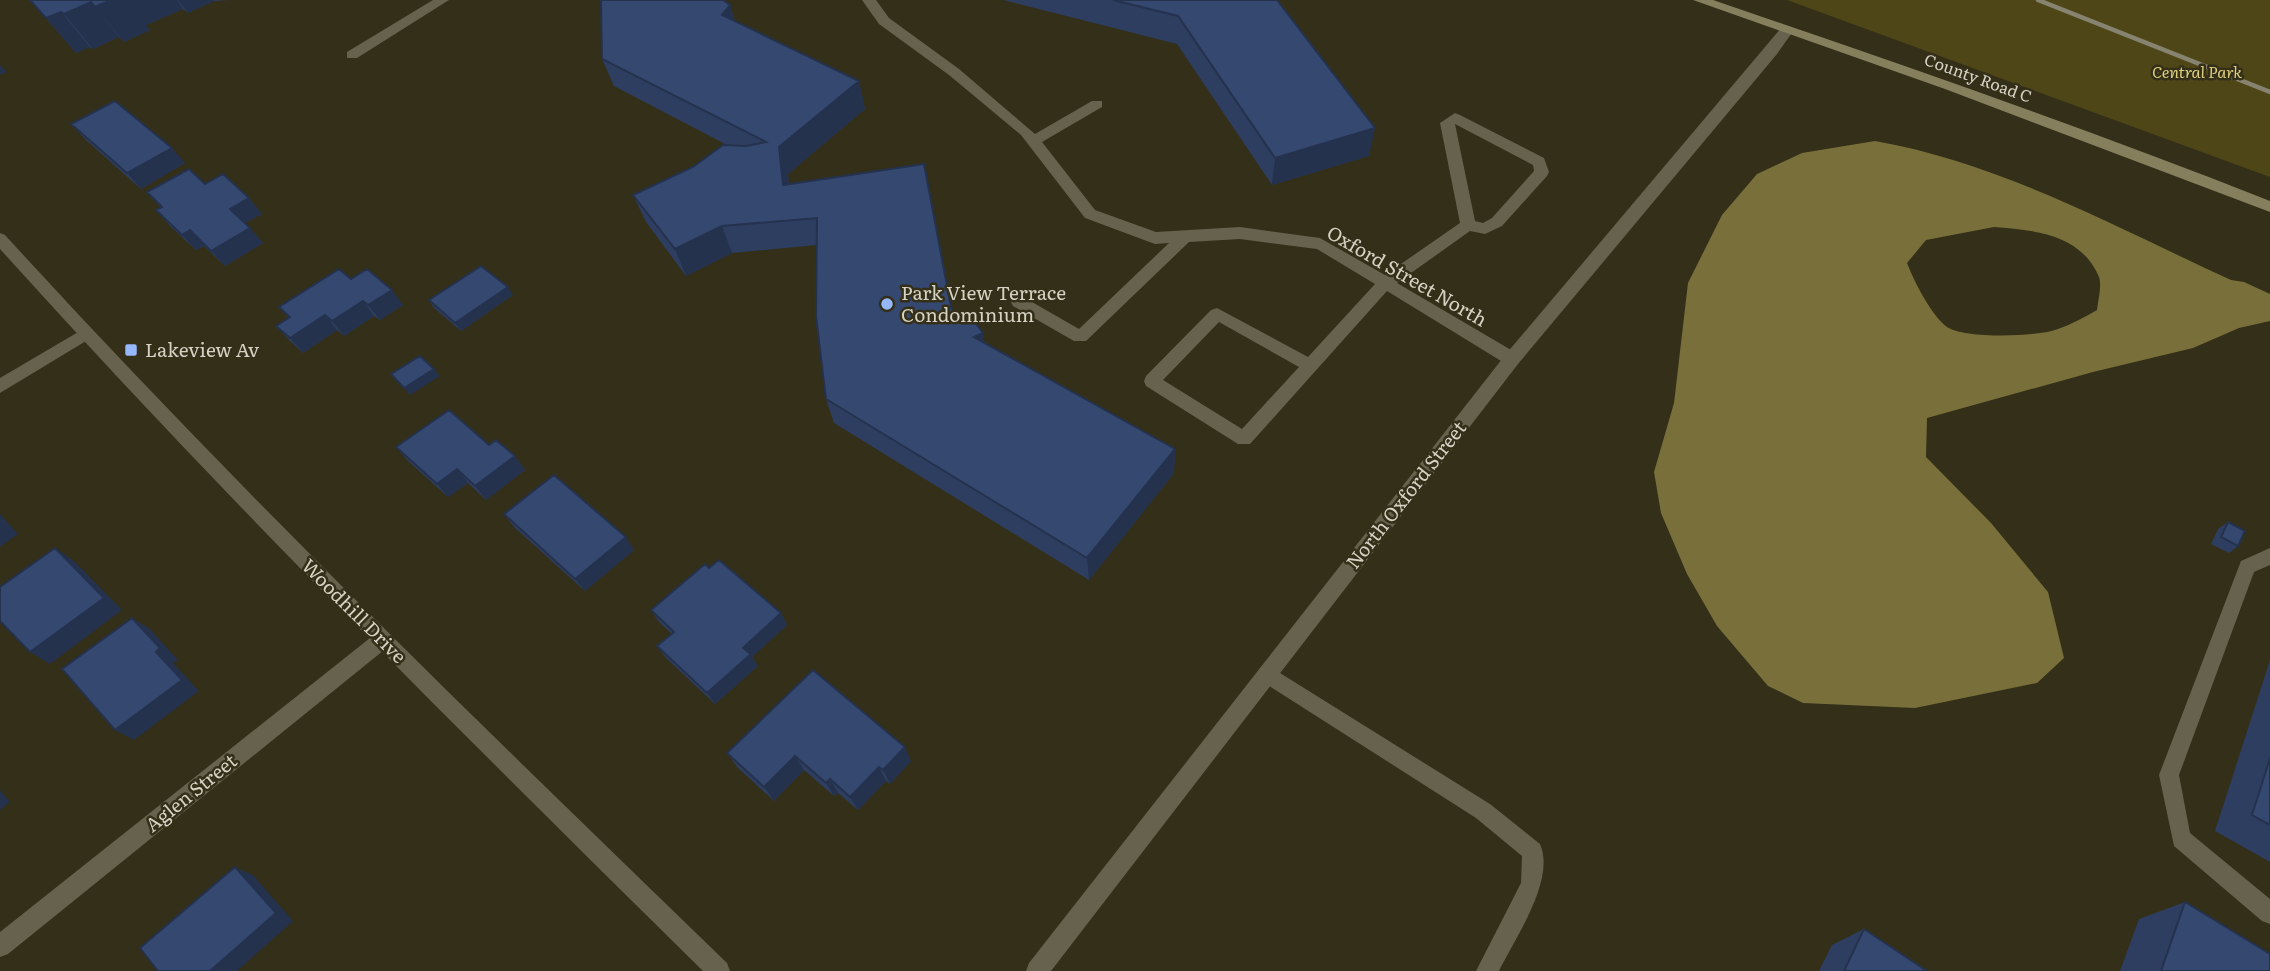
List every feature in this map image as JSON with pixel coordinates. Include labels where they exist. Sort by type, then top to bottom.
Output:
[{"type":"main road","name":"County Road C","points":[[1700,0],[1950,86],[2270,204]]},
{"type":"street","points":[[352,55],[442,0]]},
{"type":"street","name":"Oxford Street North","points":[[869,0],[884,21],[954,72],[1033,141],[1090,214],[1155,238],[1240,233],[1320,244],[1512,359]]},
{"type":"street","name":"North Oxford Street","points":[[1037,971],[1512,359],[1787,30]]},
{"type":"street","points":[[1033,141],[1097,104]]},
{"type":"street","points":[[1310,366],[1217,314],[1152,381],[1244,439],[1310,366],[1385,283],[1468,225],[1485,229],[1497,222],[1542,172],[1539,163],[1455,118],[1447,123],[1468,225]]},
{"type":"street","points":[[1019,302],[1080,337],[1183,238]]},
{"type":"street","name":"Woodhill Drive","points":[[0,239],[85,334],[382,640],[719,971]]},
{"type":"street","points":[[0,386],[85,334]]},
{"type":"street","points":[[2270,556],[2247,567],[2169,775],[2180,839],[2270,912]]},
{"type":"street","name":"Aglen Street","points":[[0,946],[382,640]]},
{"type":"street","points":[[1267,674],[1483,811],[1533,851],[1531,885],[1488,971]]},
{"type":"green space","name":"Central Park","points":[[1787,0],[2270,0],[2270,177]]},
{"type":"shaded area","points":[[1875,141],[1922,151],[1968,165],[2058,199],[2231,280],[2244,282],[2270,294],[2270,321],[2239,328],[2193,348],[2093,372],[1927,418],[1926,457],[1991,523],[2048,592],[2064,658],[2037,683],[1915,708],[1803,703],[1768,686],[1717,626],[1687,574],[1661,513],[1654,472],[1674,403],[1688,283],[1722,215],[1757,174],[1802,153]],"holes":[[[1994,227],[2055,237],[2081,251],[2100,280],[2097,310],[2058,329],[2019,335],[1969,334],[1956,331],[1941,322],[1924,297],[1907,263],[1926,240]]]},
{"type":"building","points":[[30,0],[111,0],[95,7],[91,2],[64,14],[61,12],[46,18]]},
{"type":"building","name":"Park View Terrace Condominium","points":[[601,0],[723,0],[730,5],[722,15],[859,81],[779,147],[783,185],[924,164],[951,307],[955,316],[972,318],[983,333],[974,337],[1175,449],[1087,558],[826,399],[816,316],[817,218],[722,226],[675,249],[633,195],[693,167],[723,145],[746,146],[766,142],[602,59]]},
{"type":"building","points":[[1113,0],[1277,0],[1375,128],[1275,158],[1178,16]]},
{"type":"building","points":[[115,101],[172,148],[127,173],[71,124]]},
{"type":"building","points":[[189,169],[205,184],[223,174],[249,198],[230,209],[250,228],[211,251],[190,230],[182,235],[156,210],[162,207],[147,192]]},
{"type":"building","points":[[481,266],[508,287],[455,323],[429,300]]},
{"type":"building","points":[[339,269],[351,279],[367,269],[392,290],[368,305],[363,301],[332,321],[325,315],[290,338],[276,326],[290,317],[279,307]]},
{"type":"building","points":[[420,356],[434,369],[404,388],[391,374]]},
{"type":"building","points":[[449,410],[489,445],[496,440],[515,456],[475,486],[457,469],[437,484],[396,447]]},
{"type":"building","points":[[554,475],[626,537],[575,579],[504,514]]},
{"type":"building","points":[[2228,522],[2245,531],[2238,546],[2221,537]]},
{"type":"building","points":[[55,548],[104,598],[30,652],[0,621],[0,587]]},
{"type":"building","points":[[719,560],[781,613],[743,648],[751,654],[707,693],[657,646],[674,632],[651,610],[705,564],[709,568]]},
{"type":"building","points":[[132,618],[160,648],[156,652],[182,680],[115,730],[62,669]]},
{"type":"building","points":[[813,670],[905,747],[883,770],[879,767],[850,797],[830,779],[826,783],[795,756],[764,787],[727,753]]},
{"type":"building","points":[[2270,758],[2270,825],[2252,815]]},
{"type":"building","points":[[235,867],[276,913],[210,971],[158,971],[140,948]]},
{"type":"building","points":[[2185,902],[2270,954],[2270,971],[2161,971]]},
{"type":"building","points":[[1864,929],[1927,971],[1844,971]]},
{"type":"railway","points":[[2038,0],[2270,92]]},
{"type":"place","name":"Park View Terrace Condominium","points":[[887,304]]},
{"type":"place","name":"Lakeview Av","points":[[131,350]]}]
